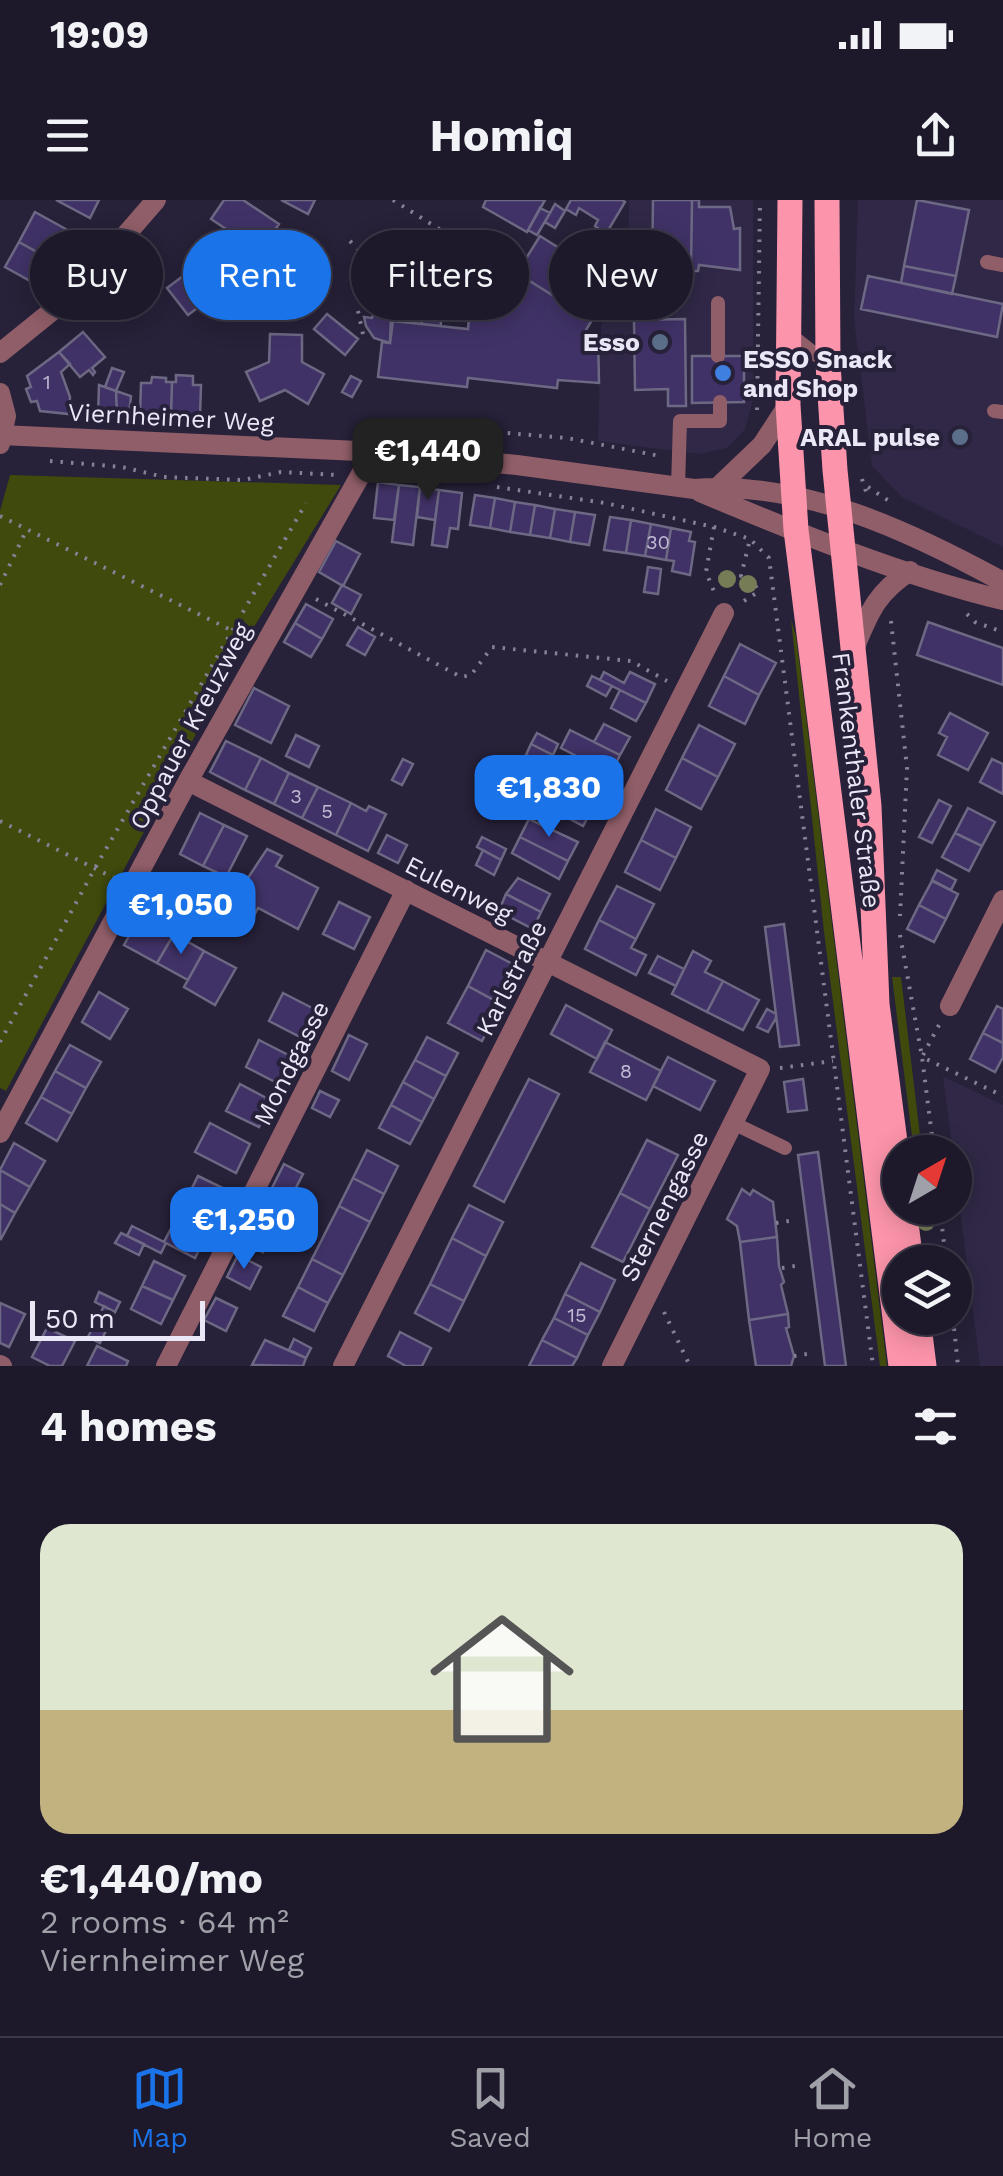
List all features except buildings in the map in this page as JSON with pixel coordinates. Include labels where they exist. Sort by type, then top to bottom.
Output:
[{"type":"main road","name":"Frankenthaler Straße","points":[[790,200],[788,404],[796,530],[901,1366]]},
{"type":"main road","name":"Frankenthaler Straße","points":[[827,200],[828,364],[838,508],[869,806],[877,1004],[894,1135]]},
{"type":"main road","points":[[920,1335],[924,1366]]},
{"type":"street","points":[[0,354],[78,290],[156,200]]},
{"type":"street","points":[[0,393],[6,416],[1,438]]},
{"type":"street","points":[[718,487],[762,444],[788,404]]},
{"type":"street","name":"Viernheimer Weg","points":[[1,438],[374,452],[517,464],[686,488],[718,487],[793,495],[838,508],[1003,582]]},
{"type":"street","name":"Oppauer Kreuzweg","points":[[0,1133],[263,643],[374,452]]},
{"type":"street","name":"Viernheimer Weg","points":[[686,488],[910,571],[1003,600]]},
{"type":"street","points":[[853,651],[872,606],[910,571]]},
{"type":"street","name":"Karlstraße","points":[[343,1366],[724,614]]},
{"type":"street","name":"Eulenweg","points":[[188,781],[760,1069]]},
{"type":"street","name":"Mondgasse","points":[[166,1366],[406,890]]},
{"type":"street","points":[[950,1006],[1003,900]]},
{"type":"street","name":"Sternengasse","points":[[612,1366],[760,1069]]},
{"type":"lane","points":[[718,303],[718,356]]},
{"type":"lane","points":[[788,332],[828,364],[872,362]]},
{"type":"lane","points":[[686,488],[680,421],[720,422],[720,402]]},
{"type":"lane","points":[[733,1124],[784,1148]]},
{"type":"path","points":[[393,200],[441,230]]},
{"type":"path","points":[[756,421],[760,200]]},
{"type":"path","points":[[360,320],[363,334]]},
{"type":"path","points":[[860,470],[868,488]]},
{"type":"path","points":[[0,1042],[95,868],[306,503]]},
{"type":"path","points":[[0,516],[230,632],[263,643]]},
{"type":"path","points":[[714,527],[706,572],[724,614],[758,592],[753,579],[742,576],[750,540],[768,558],[776,599],[872,1366]]},
{"type":"path","points":[[0,585],[26,529]]},
{"type":"path","points":[[294,587],[461,677],[471,675],[492,646],[631,661],[685,691]]},
{"type":"path","points":[[882,594],[892,609],[891,631],[907,768],[899,926],[932,1135]]},
{"type":"path","points":[[0,821],[132,887]]},
{"type":"path","points":[[922,1056],[950,1006]]},
{"type":"path","points":[[922,1056],[1003,1096]]},
{"type":"path","points":[[760,1069],[833,1060]]},
{"type":"path","points":[[776,1223],[794,1220]]},
{"type":"path","points":[[782,1268],[801,1265]]},
{"type":"path","points":[[648,1295],[659,1301],[690,1366]]},
{"type":"path","points":[[955,1335],[958,1366]]},
{"type":"path","points":[[794,1356],[813,1353]]},
{"type":"shaded area","points":[[629,200],[753,200],[753,400],[745,429],[727,448],[699,454],[598,441],[604,320],[693,320],[693,230],[629,230]]},
{"type":"shaded area","points":[[858,200],[1003,200],[1003,547],[902,497],[872,466],[854,319]]},
{"type":"shaded area","points":[[943,1076],[1003,1105],[1003,1366],[980,1366],[972,1303],[972,1245],[965,1245],[962,1225],[972,1225],[972,1135],[951,1135]]},
{"type":"green space","points":[[10,475],[341,485],[246,640],[6,1091],[0,1088],[0,511]]},
{"type":"green space","points":[[791,619],[887,1366],[880,1366],[824,932]]},
{"type":"green space","points":[[892,977],[901,977],[920,1135],[912,1135]]},
{"type":"place","name":"Esso","points":[[660,342]]},
{"type":"place","name":"ESSO Snack and Shop","points":[[723,373]]},
{"type":"place","name":"ARAL pulse","points":[[960,437]]}]
